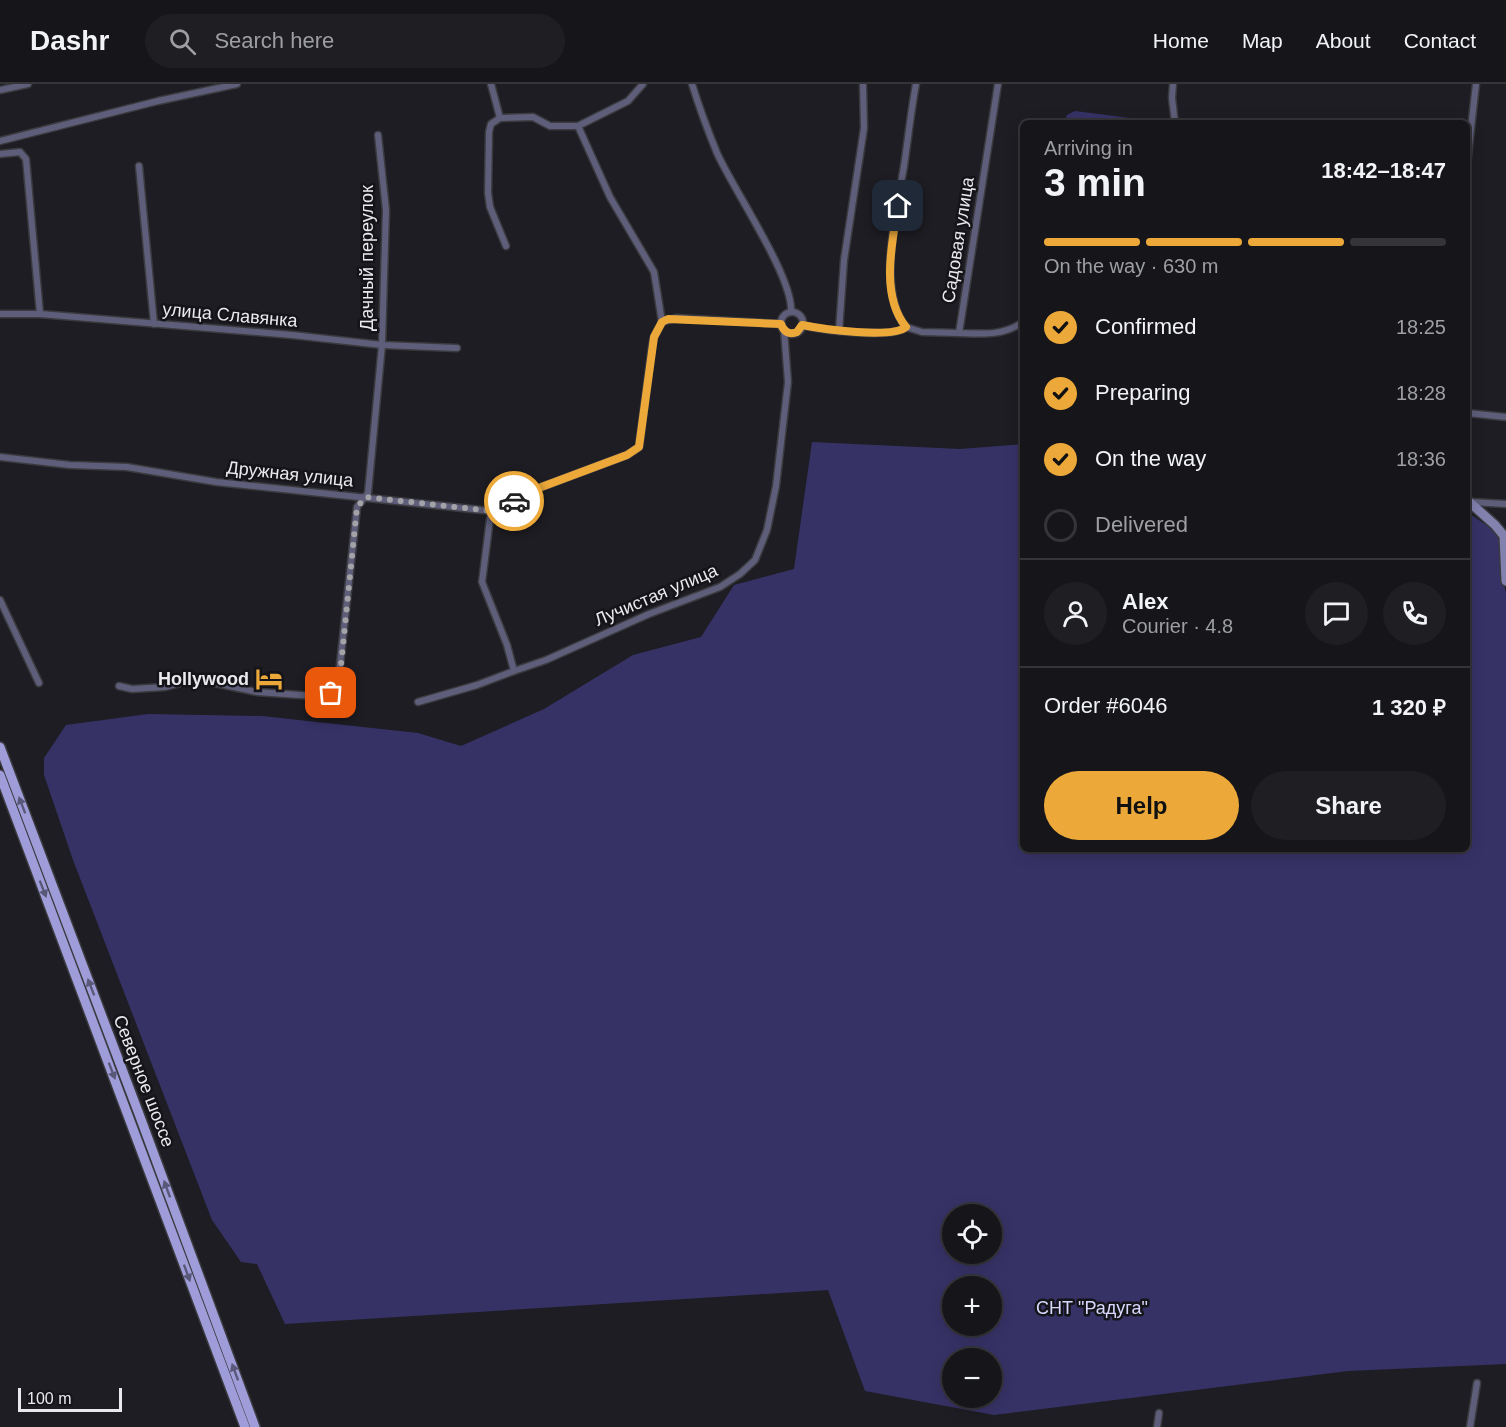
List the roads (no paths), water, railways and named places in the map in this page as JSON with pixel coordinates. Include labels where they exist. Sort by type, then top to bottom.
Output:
[{"type":"main road","name":"Северное шоссе","points":[[0,747],[255,1427]]},
{"type":"main road","name":"Северное шоссе","points":[[0,775],[245,1427]]},
{"type":"street","points":[[0,90],[28,84]]},
{"type":"street","points":[[0,141],[158,101],[237,84]]},
{"type":"street","points":[[490,84],[500,118]]},
{"type":"street","points":[[506,246],[490,207],[487,178],[489,132],[492,124],[500,118],[533,117],[550,126],[578,126],[628,101],[643,84]]},
{"type":"street","points":[[692,84],[718,154],[782,274],[792,304],[791,312]]},
{"type":"street","points":[[839,331],[843,260],[864,128],[863,84]]},
{"type":"street","points":[[916,84],[891,250],[892,291],[897,310],[906,327],[922,332],[999,333],[1020,323]]},
{"type":"street","name":"Садовая улица","points":[[959,333],[998,84]]},
{"type":"street","points":[[1173,84],[1175,120]]},
{"type":"street","points":[[1470,137],[1476,84]]},
{"type":"street","points":[[514,671],[507,645],[482,582],[491,511],[536,489],[627,455],[639,447],[652,346],[662,322],[654,272],[610,197],[578,126]]},
{"type":"street","name":"Дачный переулок","points":[[119,686],[132,689],[165,687],[196,679],[257,692],[324,696],[331,693],[338,683],[357,507],[368,493],[382,345],[386,210],[378,135]]},
{"type":"street","points":[[0,154],[20,152],[26,159],[40,314]]},
{"type":"street","points":[[139,166],[154,324]]},
{"type":"street","points":[[662,322],[676,318],[783,327],[794,333],[800,330],[801,317],[791,312]]},
{"type":"street","points":[[783,327],[784,316],[791,312]]},
{"type":"street","name":"улица Славянка","points":[[0,314],[40,314],[292,335],[382,345],[456,348]]},
{"type":"street","points":[[802,325],[839,331],[895,333],[906,327]]},
{"type":"street","name":"Лучистая улица","points":[[418,702],[477,685],[546,660],[649,614],[720,586],[740,574],[755,560],[767,530],[776,486],[788,382],[783,327]]},
{"type":"street","points":[[1470,413],[1506,417]]},
{"type":"street","name":"Дружная улица","points":[[0,458],[70,465],[127,466],[216,482],[491,511]]},
{"type":"street","points":[[1470,501],[1506,504]]},
{"type":"street","points":[[1470,502],[1504,536],[1506,581]]},
{"type":"street","points":[[0,600],[39,683]]},
{"type":"street","points":[[1470,1427],[1476,1383]]},
{"type":"street","points":[[1157,1427],[1159,1413]]},
{"type":"place","name":"Hollywood","points":[[269,679]]},
{"type":"park label","name":"СНТ \"Радуга\"","points":[[1092,1308]]}]
